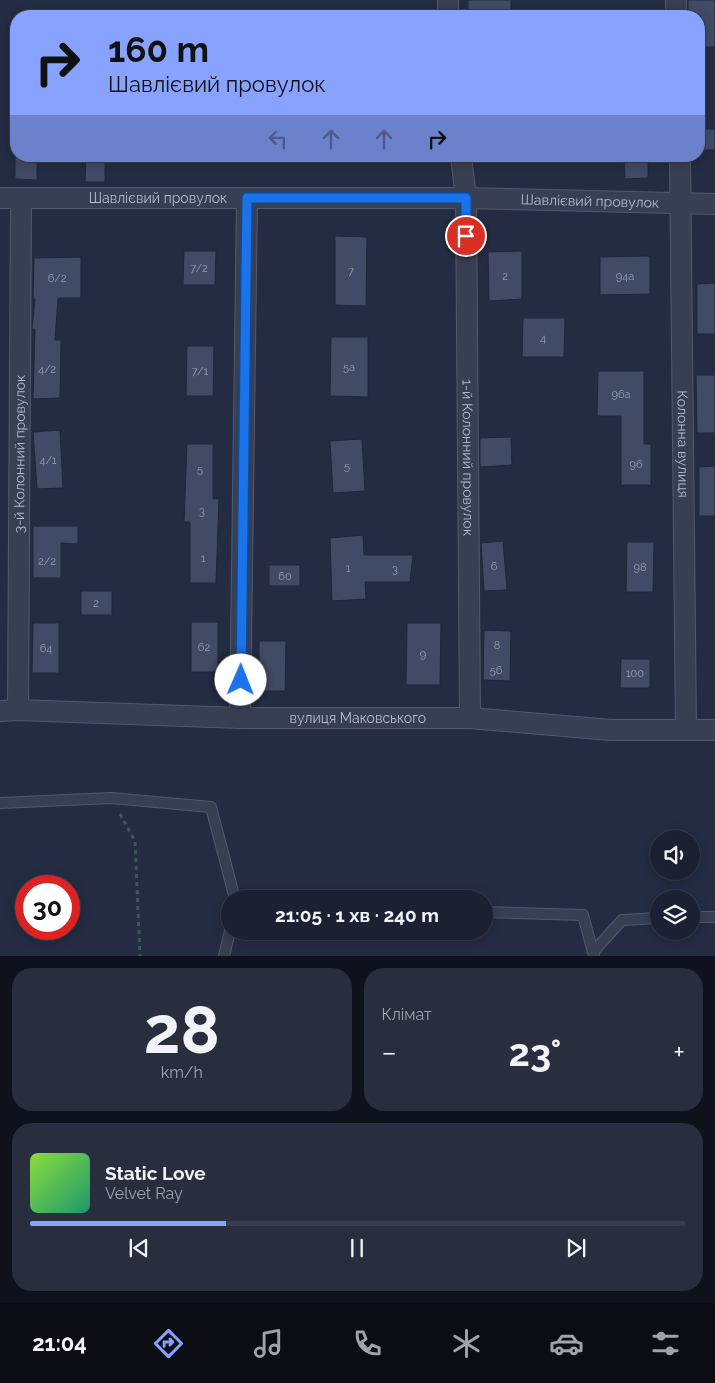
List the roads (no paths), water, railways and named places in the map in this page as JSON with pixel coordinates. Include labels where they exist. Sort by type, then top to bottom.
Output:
[{"type":"street","points":[[462,162],[466,198]]},
{"type":"street","name":"Колонна вулиця","points":[[680,162],[686,730]]},
{"type":"street","name":"Шавлієвий провулок","points":[[0,198],[466,198],[715,204]]},
{"type":"street","name":"3-й Колонний провулок","points":[[9,711],[21,198]]},
{"type":"street","points":[[240,718],[247,198]]},
{"type":"street","name":"1-й Колонний провулок","points":[[466,198],[470,718]]},
{"type":"street","name":"вулиця Маковського","points":[[9,711],[240,718],[470,718],[611,730],[715,730]]},
{"type":"lane","points":[[0,803],[111,798],[211,807],[233,890]]},
{"type":"lane","points":[[493,912],[583,915],[594,953]]},
{"type":"lane","points":[[700,917],[715,917]]},
{"type":"lane","points":[[594,953],[622,920],[650,918]]},
{"type":"lane","points":[[224,956],[228,940]]}]
